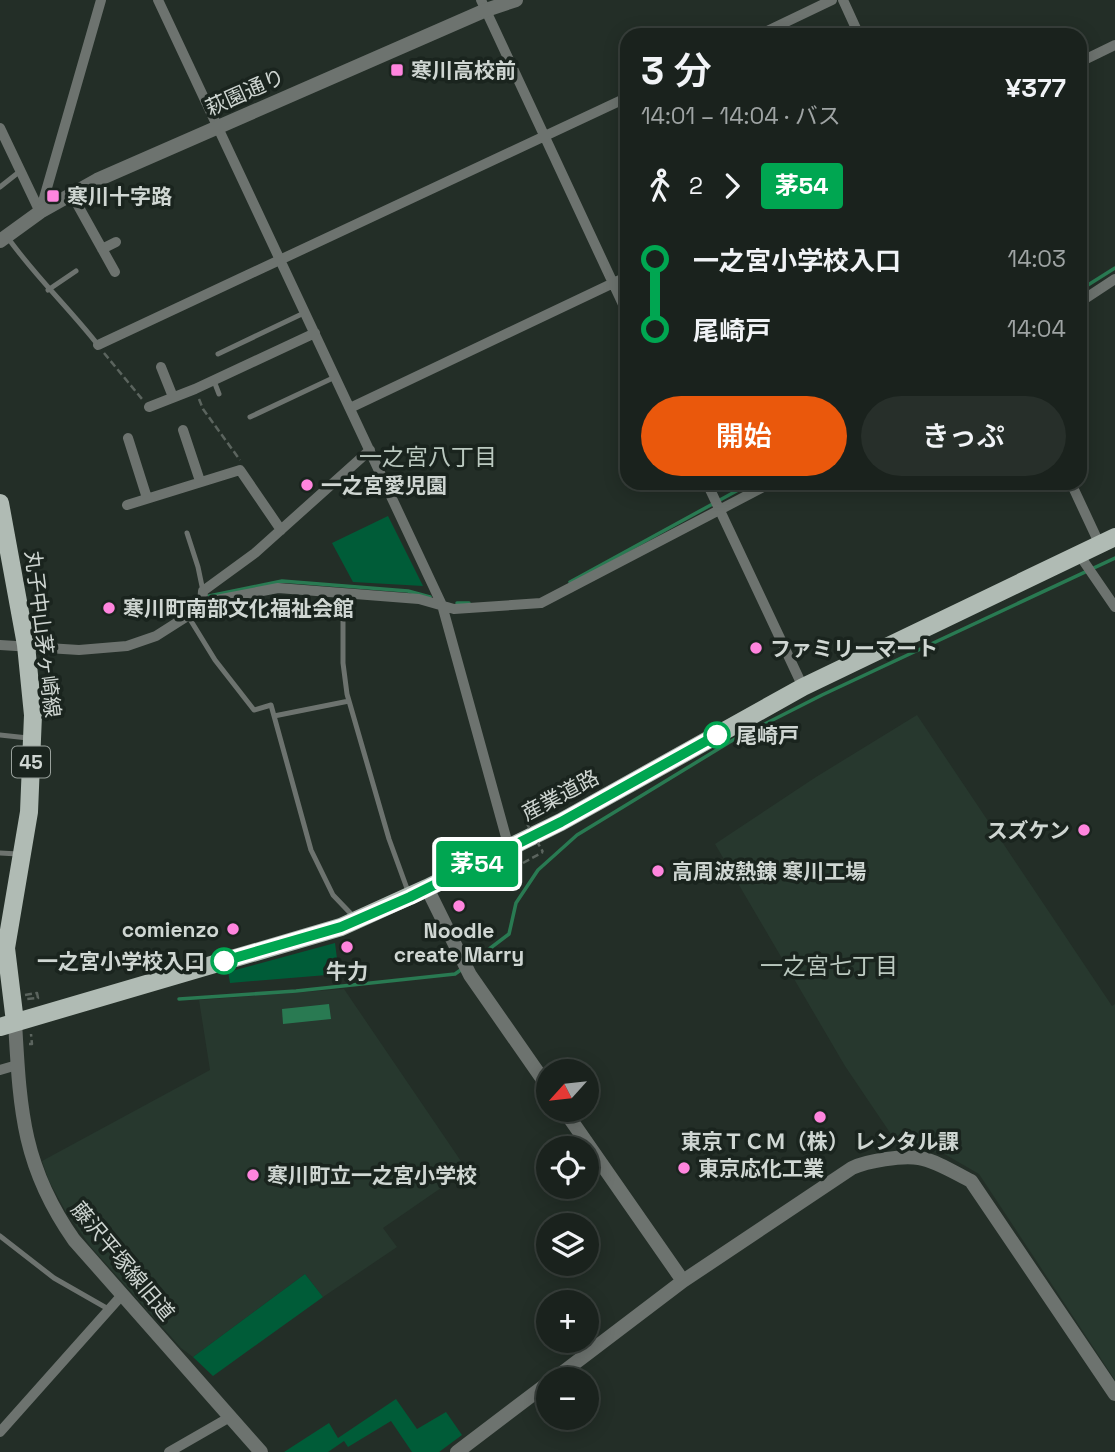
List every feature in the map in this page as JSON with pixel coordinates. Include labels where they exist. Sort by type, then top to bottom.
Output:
[{"type":"main road","name":"丸子中山茅ヶ崎線","points":[[0,503],[26,645],[33,715],[29,813],[4,939],[7,1024]]},
{"type":"main road","name":"産業道路","points":[[7,1024],[341,927],[410,897],[561,822],[803,687],[1107,540]]},
{"type":"street","points":[[40,212],[101,0]]},
{"type":"street","points":[[158,0],[442,605],[509,848]]},
{"type":"street","name":"萩園通り","points":[[3,239],[71,194],[483,5],[516,0]]},
{"type":"street","points":[[774,28],[832,0]]},
{"type":"street","points":[[843,0],[856,28]]},
{"type":"street","points":[[483,5],[620,299]]},
{"type":"street","points":[[1087,59],[1115,45]]},
{"type":"street","points":[[97,345],[620,101]]},
{"type":"street","points":[[0,128],[40,212]]},
{"type":"street","points":[[71,194],[115,272]]},
{"type":"street","points":[[102,249],[116,242]]},
{"type":"street","points":[[350,408],[620,279]]},
{"type":"street","points":[[1087,297],[1115,279]]},
{"type":"street","points":[[149,407],[195,389],[315,333]]},
{"type":"street","points":[[161,367],[173,397]]},
{"type":"street","points":[[183,430],[200,481]]},
{"type":"street","points":[[128,438],[147,498]]},
{"type":"street","points":[[0,645],[79,650],[127,646],[156,636],[188,616],[203,598],[370,450]]},
{"type":"street","points":[[127,505],[240,470],[281,530]]},
{"type":"street","points":[[710,490],[803,687]]},
{"type":"street","points":[[203,598],[211,601],[278,588],[419,600],[454,609],[541,603],[757,490]]},
{"type":"street","points":[[1075,490],[1107,540]]},
{"type":"street","points":[[1078,553],[1115,607]]},
{"type":"street","points":[[427,888],[462,962],[536,1070]]},
{"type":"street","name":"藤沢平塚線旧道","points":[[7,1024],[17,1065],[25,1138],[44,1191],[57,1216],[74,1240],[261,1452]]},
{"type":"street","points":[[0,1070],[17,1065]]},
{"type":"street","points":[[572,1122],[683,1281]]},
{"type":"street","points":[[570,1367],[683,1281],[852,1168],[864,1162],[918,1157],[971,1181],[1115,1394]]},
{"type":"street","points":[[0,1432],[122,1295]]},
{"type":"street","points":[[457,1452],[536,1393]]},
{"type":"street","points":[[169,1452],[230,1417]]},
{"type":"lane","points":[[0,187],[20,171]]},
{"type":"lane","points":[[3,239],[78,320],[97,345]]},
{"type":"lane","points":[[48,290],[76,271]]},
{"type":"lane","points":[[218,354],[305,313]]},
{"type":"lane","points":[[250,417],[335,377]]},
{"type":"lane","points":[[214,380],[219,394]]},
{"type":"lane","points":[[187,533],[203,598]]},
{"type":"lane","points":[[343,592],[343,663],[349,701],[389,839],[410,897]]},
{"type":"lane","points":[[188,616],[215,660],[254,710],[271,705],[311,850],[333,895],[357,920]]},
{"type":"lane","points":[[274,716],[349,701]]},
{"type":"lane","points":[[0,735],[32,739]]},
{"type":"lane","points":[[0,853],[22,854]]},
{"type":"lane","points":[[0,1236],[54,1278],[110,1310]]},
{"type":"path","points":[[97,345],[149,407]]},
{"type":"path","points":[[195,389],[203,409],[240,460],[240,470]]},
{"type":"path","points":[[523,863],[543,852],[526,822]]},
{"type":"shaded area","points":[[388,516],[423,586],[353,582],[332,543]]},
{"type":"shaded area","points":[[917,715],[1112,1006],[1115,1004],[1115,1380],[979,1174],[941,1152],[901,1149],[845,1066],[715,844],[816,777]]},
{"type":"shaded area","points":[[335,943],[339,974],[230,983],[228,972]]},
{"type":"shaded area","name":"寒川町立一之宮小学校","points":[[344,989],[467,1170],[383,1228],[397,1247],[323,1297],[305,1274],[193,1357],[181,1348],[91,1247],[66,1212],[49,1181],[42,1161],[210,1070],[199,1000]]},
{"type":"shaded area","points":[[329,1004],[331,1019],[283,1024],[282,1009]]},
{"type":"shaded area","points":[[305,1274],[323,1297],[213,1376],[193,1357]]},
{"type":"shaded area","points":[[396,1399],[417,1429],[446,1412],[462,1435],[439,1452],[412,1452],[391,1421],[348,1447],[344,1441],[328,1452],[284,1452],[329,1423],[338,1438]]},
{"type":"waterway","points":[[1087,286],[1115,268]]},
{"type":"waterway","points":[[570,582],[738,490]]},
{"type":"waterway","points":[[468,965],[509,934],[516,903],[538,870],[577,835],[733,740],[822,695],[1115,558]]},
{"type":"waterway","points":[[209,596],[282,581],[408,591],[430,597]]},
{"type":"waterway","points":[[457,603],[469,603]]},
{"type":"waterway","points":[[179,999],[296,991],[455,974],[462,969]]},
{"type":"bus line","name":"茅54","points":[[224,961],[341,927],[410,897],[561,822],[717,735]]},
{"type":"place","name":"寒川高校前","points":[[397,70]]},
{"type":"place","name":"寒川十字路","points":[[53,196]]},
{"type":"place","name":"一之宮愛児園","points":[[307,485]]},
{"type":"place","name":"寒川町南部文化福祉会館","points":[[109,608]]},
{"type":"place","name":"ファミリーマート","points":[[756,648]]},
{"type":"place","name":"尾崎戸","points":[[717,735]]},
{"type":"place","name":"スズケン","points":[[1084,830]]},
{"type":"place","name":"高周波熱錬 寒川工場","points":[[658,871]]},
{"type":"place","name":"Noodle create Marry","points":[[459,906]]},
{"type":"place","name":"comienzo","points":[[233,929]]},
{"type":"place","name":"牛力","points":[[347,947]]},
{"type":"place","name":"一之宮小学校入口","points":[[224,961]]},
{"type":"place","name":"東京ＴＣＭ（株） レンタル課","points":[[820,1117]]},
{"type":"place","name":"東京応化工業","points":[[684,1168]]},
{"type":"place","name":"寒川町立一之宮小学校","points":[[253,1175]]},
{"type":"district","name":"一之宮八丁目","points":[[428,457]]},
{"type":"district","name":"一之宮七丁目","points":[[829,966]]}]
